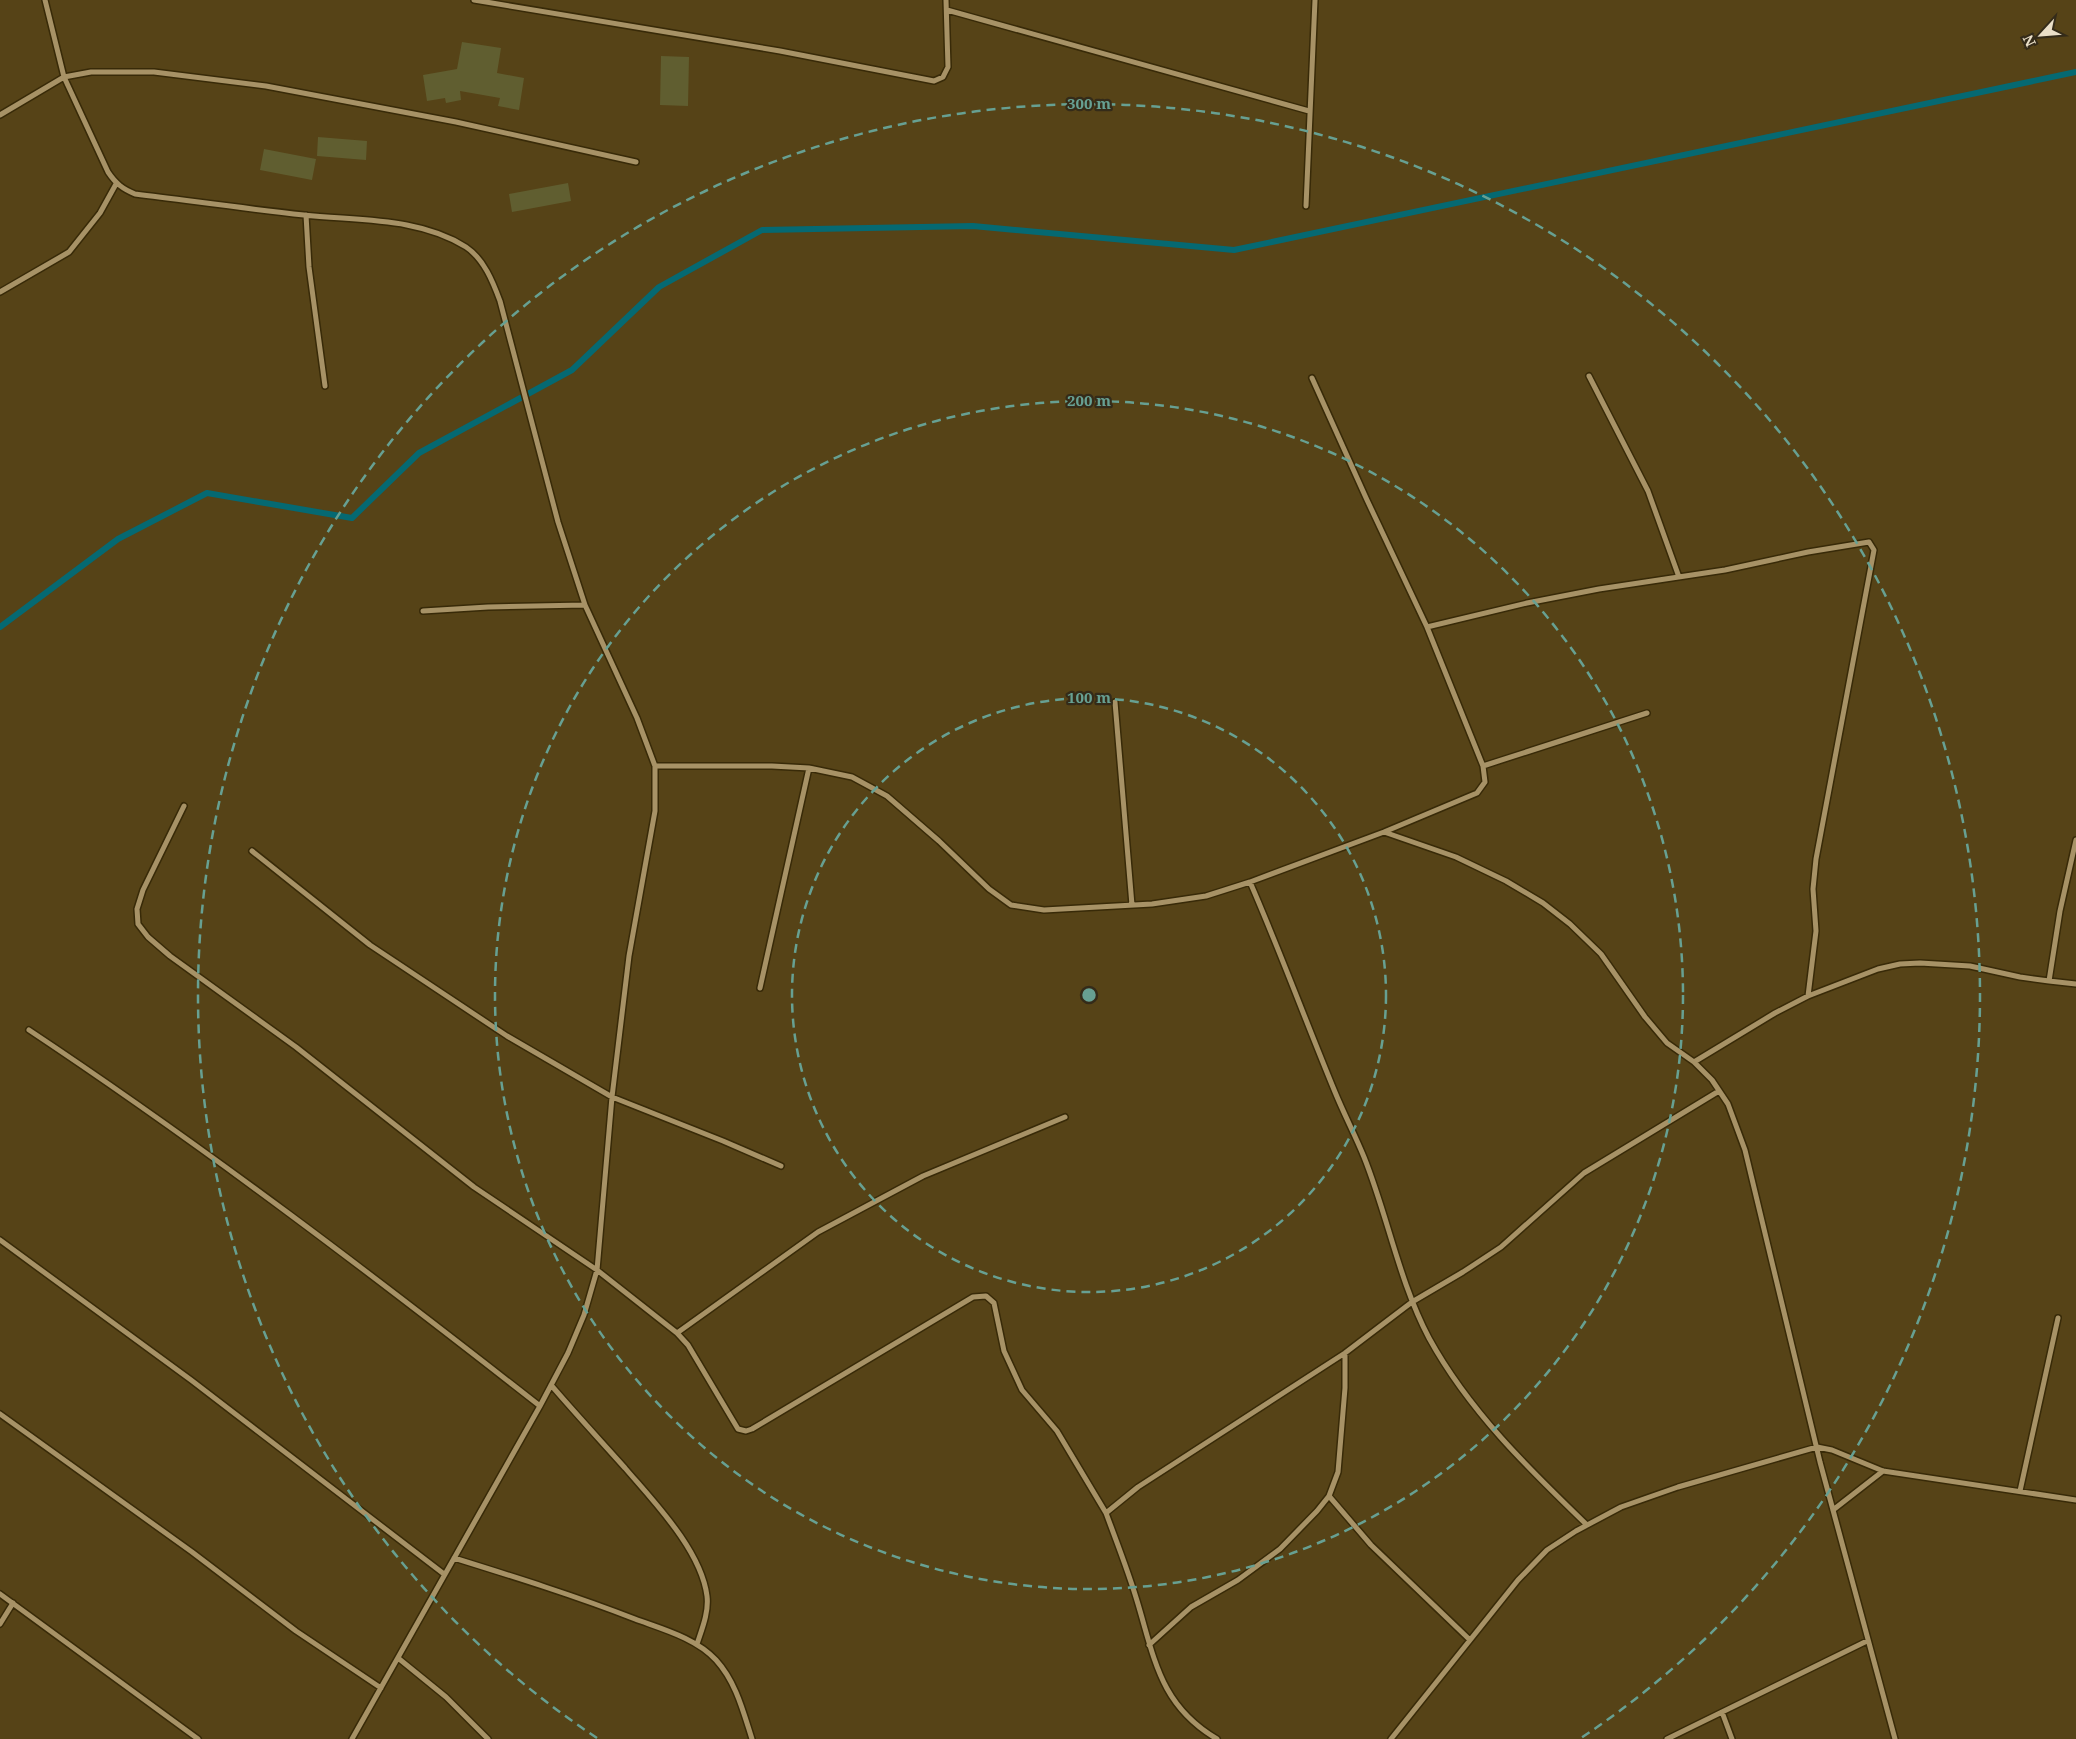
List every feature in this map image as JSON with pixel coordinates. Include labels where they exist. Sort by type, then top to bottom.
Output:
[{"type":"street","points":[[45,0],[64,77],[108,172],[116,184],[135,194],[306,215],[394,223],[430,230],[468,248],[488,272],[500,301],[558,522],[585,605],[637,718],[655,766],[655,811],[629,956],[612,1097],[597,1270],[584,1315],[540,1406],[352,1739]]},
{"type":"street","points":[[474,0],[780,51],[934,81],[943,77],[948,66],[946,0]]},
{"type":"street","points":[[1306,206],[1309,111],[1316,0]]},
{"type":"street","points":[[947,10],[1309,111]]},
{"type":"street","points":[[0,115],[64,77],[91,72],[154,72],[266,86],[456,122],[636,162]]},
{"type":"street","points":[[0,292],[69,252],[100,213],[116,184]]},
{"type":"street","points":[[306,215],[309,267],[325,386]]},
{"type":"street","points":[[1589,376],[1648,491],[1679,577]]},
{"type":"street","points":[[655,766],[723,764],[809,768],[852,777],[887,796],[939,841],[989,889],[1011,905],[1044,910],[1132,905],[1206,896],[1250,882],[1384,832],[1477,793],[1485,782],[1483,766],[1427,627],[1366,500],[1312,378]]},
{"type":"street","points":[[1427,627],[1527,603],[1599,589],[1759,564],[1808,552],[1869,542],[1874,550],[1816,859],[1813,889],[1816,931],[1808,996]]},
{"type":"street","points":[[423,611],[488,607],[585,605]]},
{"type":"street","points":[[1116,702],[1132,905]]},
{"type":"street","points":[[1483,766],[1647,713]]},
{"type":"street","points":[[760,988],[809,768]]},
{"type":"street","points":[[184,806],[143,890],[137,909],[138,924],[148,937],[170,956],[296,1047],[474,1187],[597,1270],[677,1333],[688,1345],[738,1430],[746,1431],[973,1296],[986,1296],[994,1303],[1000,1321],[1004,1350],[1022,1390],[1057,1431],[1106,1513],[1138,1603],[1149,1645],[1172,1700],[1187,1717],[1216,1739]]},
{"type":"street","points":[[1384,832],[1456,857],[1506,881],[1543,903],[1570,924],[1601,954],[1645,1017],[1667,1043],[1694,1062],[1712,1080],[1728,1104],[1745,1150],[1833,1510],[1895,1739]]},
{"type":"street","points":[[2049,981],[2060,911],[2076,840]]},
{"type":"street","points":[[252,851],[370,945],[507,1036],[612,1097],[781,1166]]},
{"type":"street","points":[[1250,882],[1276,942],[1335,1092],[1364,1158],[1412,1302],[1430,1339],[1456,1380],[1492,1429],[1530,1470],[1587,1525]]},
{"type":"street","points":[[1694,1062],[1808,996],[1878,969],[1900,964],[1920,963],[1970,966],[2020,977],[2076,984]]},
{"type":"street","points":[[29,1030],[96,1075],[324,1238],[540,1406]]},
{"type":"street","points":[[1106,1513],[1138,1487],[1344,1353],[1412,1302],[1463,1272],[1500,1247],[1584,1173],[1719,1091]]},
{"type":"street","points":[[677,1333],[818,1232],[923,1176],[1065,1117]]},
{"type":"street","points":[[0,1240],[191,1380],[444,1574]]},
{"type":"street","points":[[2020,1491],[2058,1318]]},
{"type":"street","points":[[1149,1645],[1191,1608],[1238,1580],[1280,1549],[1317,1511],[1328,1496],[1338,1472],[1345,1388],[1344,1353]]},
{"type":"street","points":[[551,1385],[665,1514],[688,1548],[702,1576],[707,1596],[706,1618],[697,1644]]},
{"type":"street","points":[[0,1414],[192,1552],[296,1631],[382,1688]]},
{"type":"street","points":[[1391,1739],[1518,1580],[1547,1550],[1587,1525],[1621,1507],[1670,1490],[1817,1447],[1832,1450],[1883,1471],[2076,1500]]},
{"type":"street","points":[[1833,1510],[1883,1471]]},
{"type":"street","points":[[1328,1496],[1371,1545],[1470,1640]]},
{"type":"street","points":[[454,1558],[547,1586],[658,1627],[697,1644],[715,1659],[734,1685],[752,1739]]},
{"type":"street","points":[[0,1594],[198,1739]]},
{"type":"street","points":[[0,1624],[13,1604]]},
{"type":"street","points":[[1667,1739],[1867,1641]]},
{"type":"street","points":[[398,1658],[446,1697],[488,1739]]},
{"type":"street","points":[[1722,1712],[1732,1739]]},
{"type":"building","points":[[462,42],[501,48],[497,73],[524,78],[519,110],[498,106],[500,98],[460,91],[461,100],[446,103],[445,98],[427,101],[423,75],[457,69]]},
{"type":"building","points":[[661,56],[689,57],[688,106],[660,105]]},
{"type":"building","points":[[318,137],[367,141],[366,160],[317,156]]},
{"type":"building","points":[[264,149],[316,159],[312,180],[260,170]]},
{"type":"building","points":[[568,183],[571,201],[512,212],[509,194]]},
{"type":"waterway","points":[[0,627],[118,539],[207,493],[352,518],[419,453],[572,370],[659,287],[762,230],[973,226],[1234,250],[2076,72]]}]
